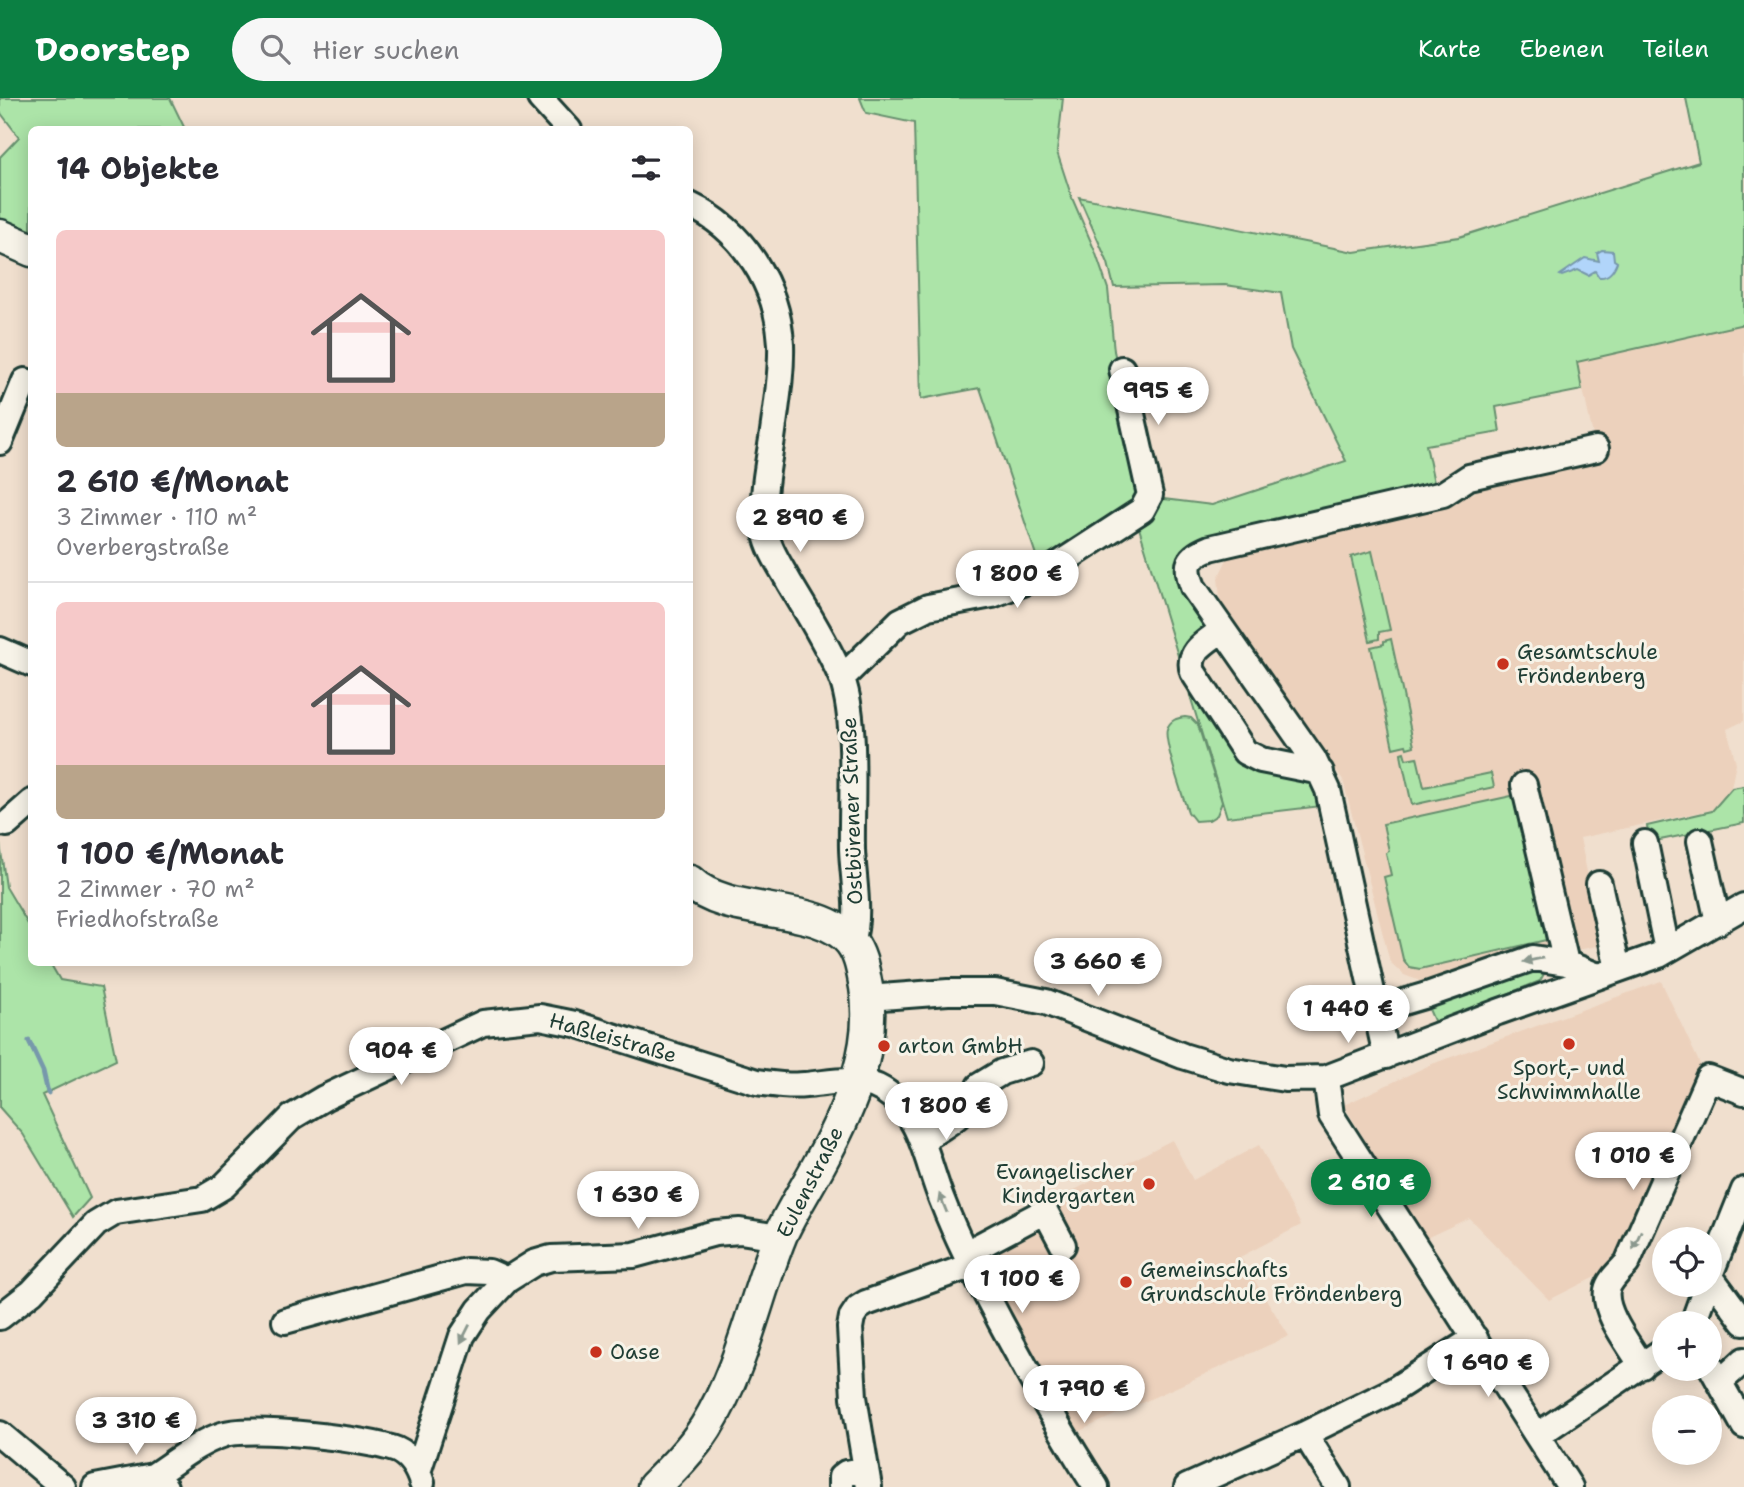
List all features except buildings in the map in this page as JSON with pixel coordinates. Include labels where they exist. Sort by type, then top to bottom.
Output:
[{"type":"main road","points":[[0,236],[28,248]]},
{"type":"main road","points":[[693,886],[722,900],[817,921],[841,932],[852,943]]},
{"type":"main road","name":"Eulenstraße","points":[[654,1487],[707,1426],[748,1333],[780,1237],[823,1158],[857,1082],[866,1038],[868,998],[862,967],[852,943]]},
{"type":"street","points":[[540,98],[565,126]]},
{"type":"street","name":"Ostbürener Straße","points":[[693,206],[730,231],[751,256],[765,279],[774,305],[781,345],[776,405],[762,505],[766,537],[842,678],[850,728],[856,928],[852,943]]},
{"type":"street","points":[[842,678],[900,621],[929,607],[992,595],[1042,575],[1142,510],[1150,495],[1122,369]]},
{"type":"street","points":[[0,442],[25,381]]},
{"type":"street","points":[[1386,1056],[1333,805],[1321,772],[1193,586],[1187,573],[1189,563],[1196,554],[1210,548],[1443,494],[1469,477],[1595,449]]},
{"type":"street","points":[[1223,630],[1198,648],[1192,657],[1191,665],[1245,752],[1261,760],[1321,772]]},
{"type":"street","points":[[0,650],[28,662]]},
{"type":"street","points":[[1524,785],[1566,963]]},
{"type":"street","points":[[7,824],[28,806]]},
{"type":"street","points":[[1700,841],[1718,922]]},
{"type":"street","points":[[1645,843],[1667,950]]},
{"type":"street","points":[[1600,884],[1608,973]]},
{"type":"street","points":[[868,998],[939,992],[995,992],[1046,1002],[1183,1056],[1229,1070],[1285,1079],[1326,1077],[1667,950],[1744,906]]},
{"type":"street","points":[[1376,1010],[1533,958],[1608,973]]},
{"type":"street","name":"Haßleistraße","points":[[0,1317],[33,1292],[63,1256],[96,1224],[116,1212],[202,1199],[224,1186],[292,1117],[324,1098],[482,1023],[540,1017],[575,1024],[757,1082],[782,1086],[843,1080],[857,1082]]},
{"type":"street","points":[[922,1140],[960,1116],[975,1100],[979,1086],[1002,1072],[1031,1063]]},
{"type":"street","points":[[1326,1077],[1331,1115],[1570,1487]]},
{"type":"street","points":[[1642,1366],[1609,1310],[1608,1290],[1615,1276],[1627,1263],[1708,1078],[1744,1092]]},
{"type":"street","points":[[857,1082],[880,1088],[898,1100],[910,1114],[922,1140],[942,1200],[968,1259],[1034,1385],[1096,1487]]},
{"type":"street","points":[[1722,1246],[1744,1190]]},
{"type":"street","points":[[841,1487],[841,1478],[846,1473],[867,1478],[854,1397],[850,1337],[852,1317],[858,1308],[968,1259],[1045,1211],[1063,1245]]},
{"type":"street","points":[[421,1480],[462,1336],[479,1310],[507,1280],[534,1262],[551,1258],[635,1255],[715,1233],[740,1231],[780,1237]]},
{"type":"street","points":[[285,1321],[466,1271],[489,1272],[507,1280]]},
{"type":"street","points":[[1722,1292],[1744,1322]]},
{"type":"street","points":[[1187,1487],[1306,1434],[1392,1391],[1475,1338]]},
{"type":"street","points":[[1538,1435],[1652,1359]]},
{"type":"street","points":[[1722,1371],[1744,1360]]},
{"type":"street","points":[[1719,1381],[1744,1426]]},
{"type":"street","points":[[95,1487],[159,1481],[209,1441],[236,1431],[313,1435],[398,1450],[409,1459],[421,1480]]},
{"type":"street","points":[[1306,1434],[1338,1487]]},
{"type":"street","points":[[1,1436],[63,1487]]},
{"type":"shaded area","name":"Gesamtschule Fröndenberg","points":[[1744,324],[1744,721],[1727,729],[1736,763],[1731,788],[1711,810],[1580,838],[1602,945],[1423,982],[1404,975],[1390,962],[1343,780],[1221,607],[1218,578],[1232,549],[1475,493],[1474,482],[1596,449],[1577,362]]},
{"type":"shaded area","points":[[1661,981],[1705,1075],[1623,1263],[1549,1300],[1469,1218],[1424,1239],[1344,1105],[1432,1064]]},
{"type":"shaded area","name":"Gemeinschafts Grundschule Fröndenberg","points":[[1172,1140],[1193,1180],[1259,1145],[1301,1225],[1240,1257],[1289,1336],[1073,1434],[975,1241]]},
{"type":"green space","points":[[0,98],[170,98],[184,126],[28,126],[28,231],[0,219],[0,157],[19,137],[0,112]]},
{"type":"green space","points":[[860,98],[1063,98],[1057,152],[1108,289],[1114,351],[1147,493],[1042,573],[980,388],[921,399],[914,123],[866,113]]},
{"type":"green space","points":[[1686,98],[1744,98],[1744,324],[1577,362],[1582,390],[1496,407],[1500,432],[1426,445],[1436,492],[1196,545],[1209,630],[1182,669],[1136,518],[1164,499],[1212,505],[1346,461],[1291,349],[1281,293],[1225,285],[1114,287],[1108,263],[1079,197],[1354,252],[1459,237],[1699,162]]},
{"type":"green space","points":[[1372,551],[1390,630],[1379,632],[1379,639],[1370,641],[1351,557]]},
{"type":"green space","points":[[1391,639],[1414,746],[1407,748],[1406,745],[1393,748],[1371,647]]},
{"type":"green space","points":[[1182,669],[1229,741],[1312,776],[1322,806],[1227,817]]},
{"type":"green space","points":[[1191,718],[1198,725],[1222,802],[1217,815],[1209,820],[1195,821],[1188,812],[1171,757],[1167,729],[1174,720]]},
{"type":"green space","points":[[1404,752],[1406,759],[1417,757],[1424,787],[1491,773],[1494,787],[1412,805],[1402,760],[1401,753]]},
{"type":"green space","points":[[1744,786],[1744,823],[1650,842],[1647,826],[1712,811],[1732,788]]},
{"type":"green space","points":[[1516,795],[1546,940],[1420,969],[1409,967],[1403,959],[1384,877],[1391,875],[1383,824]]},
{"type":"green space","points":[[0,844],[6,887],[28,924],[28,966],[52,966],[60,980],[101,987],[116,1060],[42,1095],[90,1198],[73,1217],[23,1134],[0,1108]]},
{"type":"green space","points":[[1537,967],[1545,972],[1540,981],[1435,1023],[1428,1007]]},
{"type":"water","points":[[1602,250],[1613,251],[1614,260],[1617,262],[1608,275],[1599,277],[1595,271],[1588,275],[1578,270],[1560,275],[1585,258],[1599,261],[1597,253]]},
{"type":"waterway","points":[[29,1041],[43,1071],[48,1093]]},
{"type":"place","name":"Gesamtschule Fröndenberg","points":[[1503,664]]},
{"type":"place","name":"Sport,- und Schwimmhalle","points":[[1569,1044]]},
{"type":"place","name":"arton GmbH","points":[[884,1046]]},
{"type":"place","name":"Evangelischer Kindergarten","points":[[1149,1184]]},
{"type":"place","name":"Gemeinschafts Grundschule Fröndenberg","points":[[1126,1282]]},
{"type":"place","name":"Oase","points":[[596,1352]]}]
